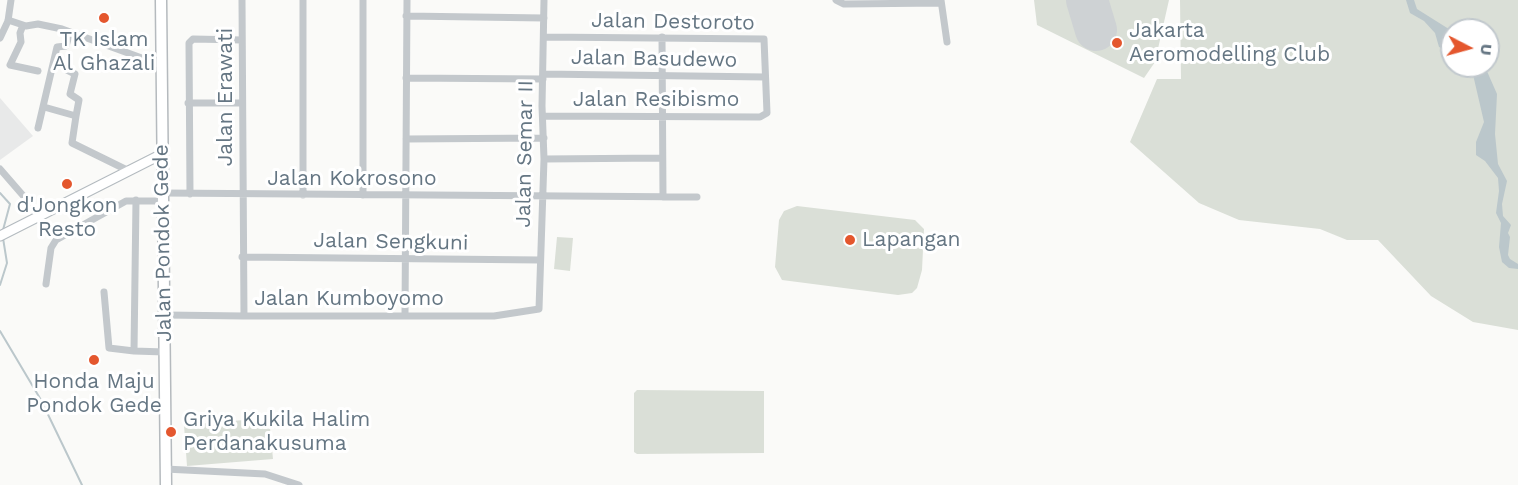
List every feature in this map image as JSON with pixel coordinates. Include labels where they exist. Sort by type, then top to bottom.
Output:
[{"type":"main road","name":"Jalan Pondok Gede","points":[[161,0],[160,158],[163,197],[166,485]]},
{"type":"main road","points":[[4,234],[127,170],[160,158]]},
{"type":"street","points":[[0,38],[8,20],[11,0]]},
{"type":"street","name":"Jalan Erawati","points":[[242,195],[243,0]]},
{"type":"street","points":[[303,0],[303,195]]},
{"type":"street","points":[[363,0],[363,195]]},
{"type":"street","points":[[405,316],[407,0]]},
{"type":"street","name":"Jalan Semar II","points":[[539,309],[544,159],[544,0]]},
{"type":"street","points":[[836,0],[844,4],[941,1],[947,42]]},
{"type":"street","points":[[406,16],[544,18]]},
{"type":"street","points":[[8,20],[23,25],[39,24],[70,32],[161,65]]},
{"type":"street","points":[[23,25],[20,33],[21,42],[10,65],[38,71]]},
{"type":"street","points":[[38,128],[57,47],[66,46],[70,32]]},
{"type":"street","name":"Jalan Destoroto","points":[[544,37],[764,39],[767,113]]},
{"type":"street","points":[[662,37],[663,197]]},
{"type":"street","points":[[190,194],[188,103],[190,41],[242,40]]},
{"type":"street","points":[[67,70],[75,74],[70,94],[79,100],[72,142],[127,170]]},
{"type":"street","name":"Jalan Basudewo","points":[[406,78],[765,77]]},
{"type":"street","points":[[188,103],[242,103]]},
{"type":"street","points":[[44,107],[76,116]]},
{"type":"street","name":"Jalan Resibismo","points":[[543,116],[760,117],[767,113]]},
{"type":"street","points":[[406,139],[544,138]]},
{"type":"street","points":[[544,159],[662,158]]},
{"type":"street","points":[[0,169],[40,215]]},
{"type":"street","name":"Jalan Kokrosono","points":[[136,200],[190,194],[697,197]]},
{"type":"street","name":"Jalan Kumboyomo","points":[[242,195],[244,316],[494,316],[539,309]]},
{"type":"street","points":[[46,284],[51,248],[56,240],[126,201],[136,200],[134,351]]},
{"type":"street","name":"Jalan Sengkuni","points":[[242,257],[540,260]]},
{"type":"street","points":[[104,292],[109,348],[165,352]]},
{"type":"street","points":[[165,315],[244,316]]},
{"type":"street","points":[[165,469],[265,474],[299,485]]},
{"type":"shaded area","name":"Jakarta Aeromodelling Club","points":[[1034,0],[1169,0],[1155,62],[1144,78],[1037,25]]},
{"type":"shaded area","points":[[1180,0],[1518,0],[1518,330],[1473,322],[1431,296],[1378,240],[1347,240],[1320,229],[1239,220],[1199,203],[1130,142],[1157,79],[1181,79]]},
{"type":"shaded area","points":[[1406,0],[1414,0],[1417,9],[1440,23],[1440,47],[1435,33],[1424,21],[1410,13]]},
{"type":"shaded area","points":[[1474,78],[1490,78],[1497,94],[1495,134],[1498,164],[1507,181],[1502,204],[1503,216],[1511,225],[1508,233],[1510,237],[1508,255],[1518,264],[1518,269],[1509,268],[1502,262],[1499,247],[1501,223],[1496,213],[1498,178],[1485,161],[1476,155],[1476,142],[1484,122]]},
{"type":"shaded area","points":[[0,98],[33,136],[0,160]]},
{"type":"shaded area","name":"Lapangan","points":[[797,206],[915,220],[924,229],[922,270],[917,288],[912,293],[898,295],[782,280],[775,267],[779,220],[784,211]]},
{"type":"shaded area","points":[[557,237],[573,238],[570,271],[554,269]]},
{"type":"shaded area","points":[[637,390],[764,391],[764,453],[637,454],[634,452],[634,393]]},
{"type":"shaded area","points":[[269,418],[273,459],[187,466],[184,425]]},
{"type":"waterway","points":[[0,193],[10,204],[3,230]]},
{"type":"waterway","points":[[0,285],[7,263],[3,238]]},
{"type":"waterway","points":[[0,331],[41,400],[82,485]]},
{"type":"runway","points":[[1087,0],[1096,30]]},
{"type":"place","name":"TK Islam Al Ghazali","points":[[104,18]]},
{"type":"place","name":"Jakarta Aeromodelling Club","points":[[1117,43]]},
{"type":"place","name":"d'Jongkon Resto","points":[[67,184]]},
{"type":"place","name":"Lapangan","points":[[850,240]]},
{"type":"place","name":"Honda Maju Pondok Gede","points":[[94,360]]},
{"type":"place","name":"Griya Kukila Halim Perdanakusuma","points":[[171,432]]}]
